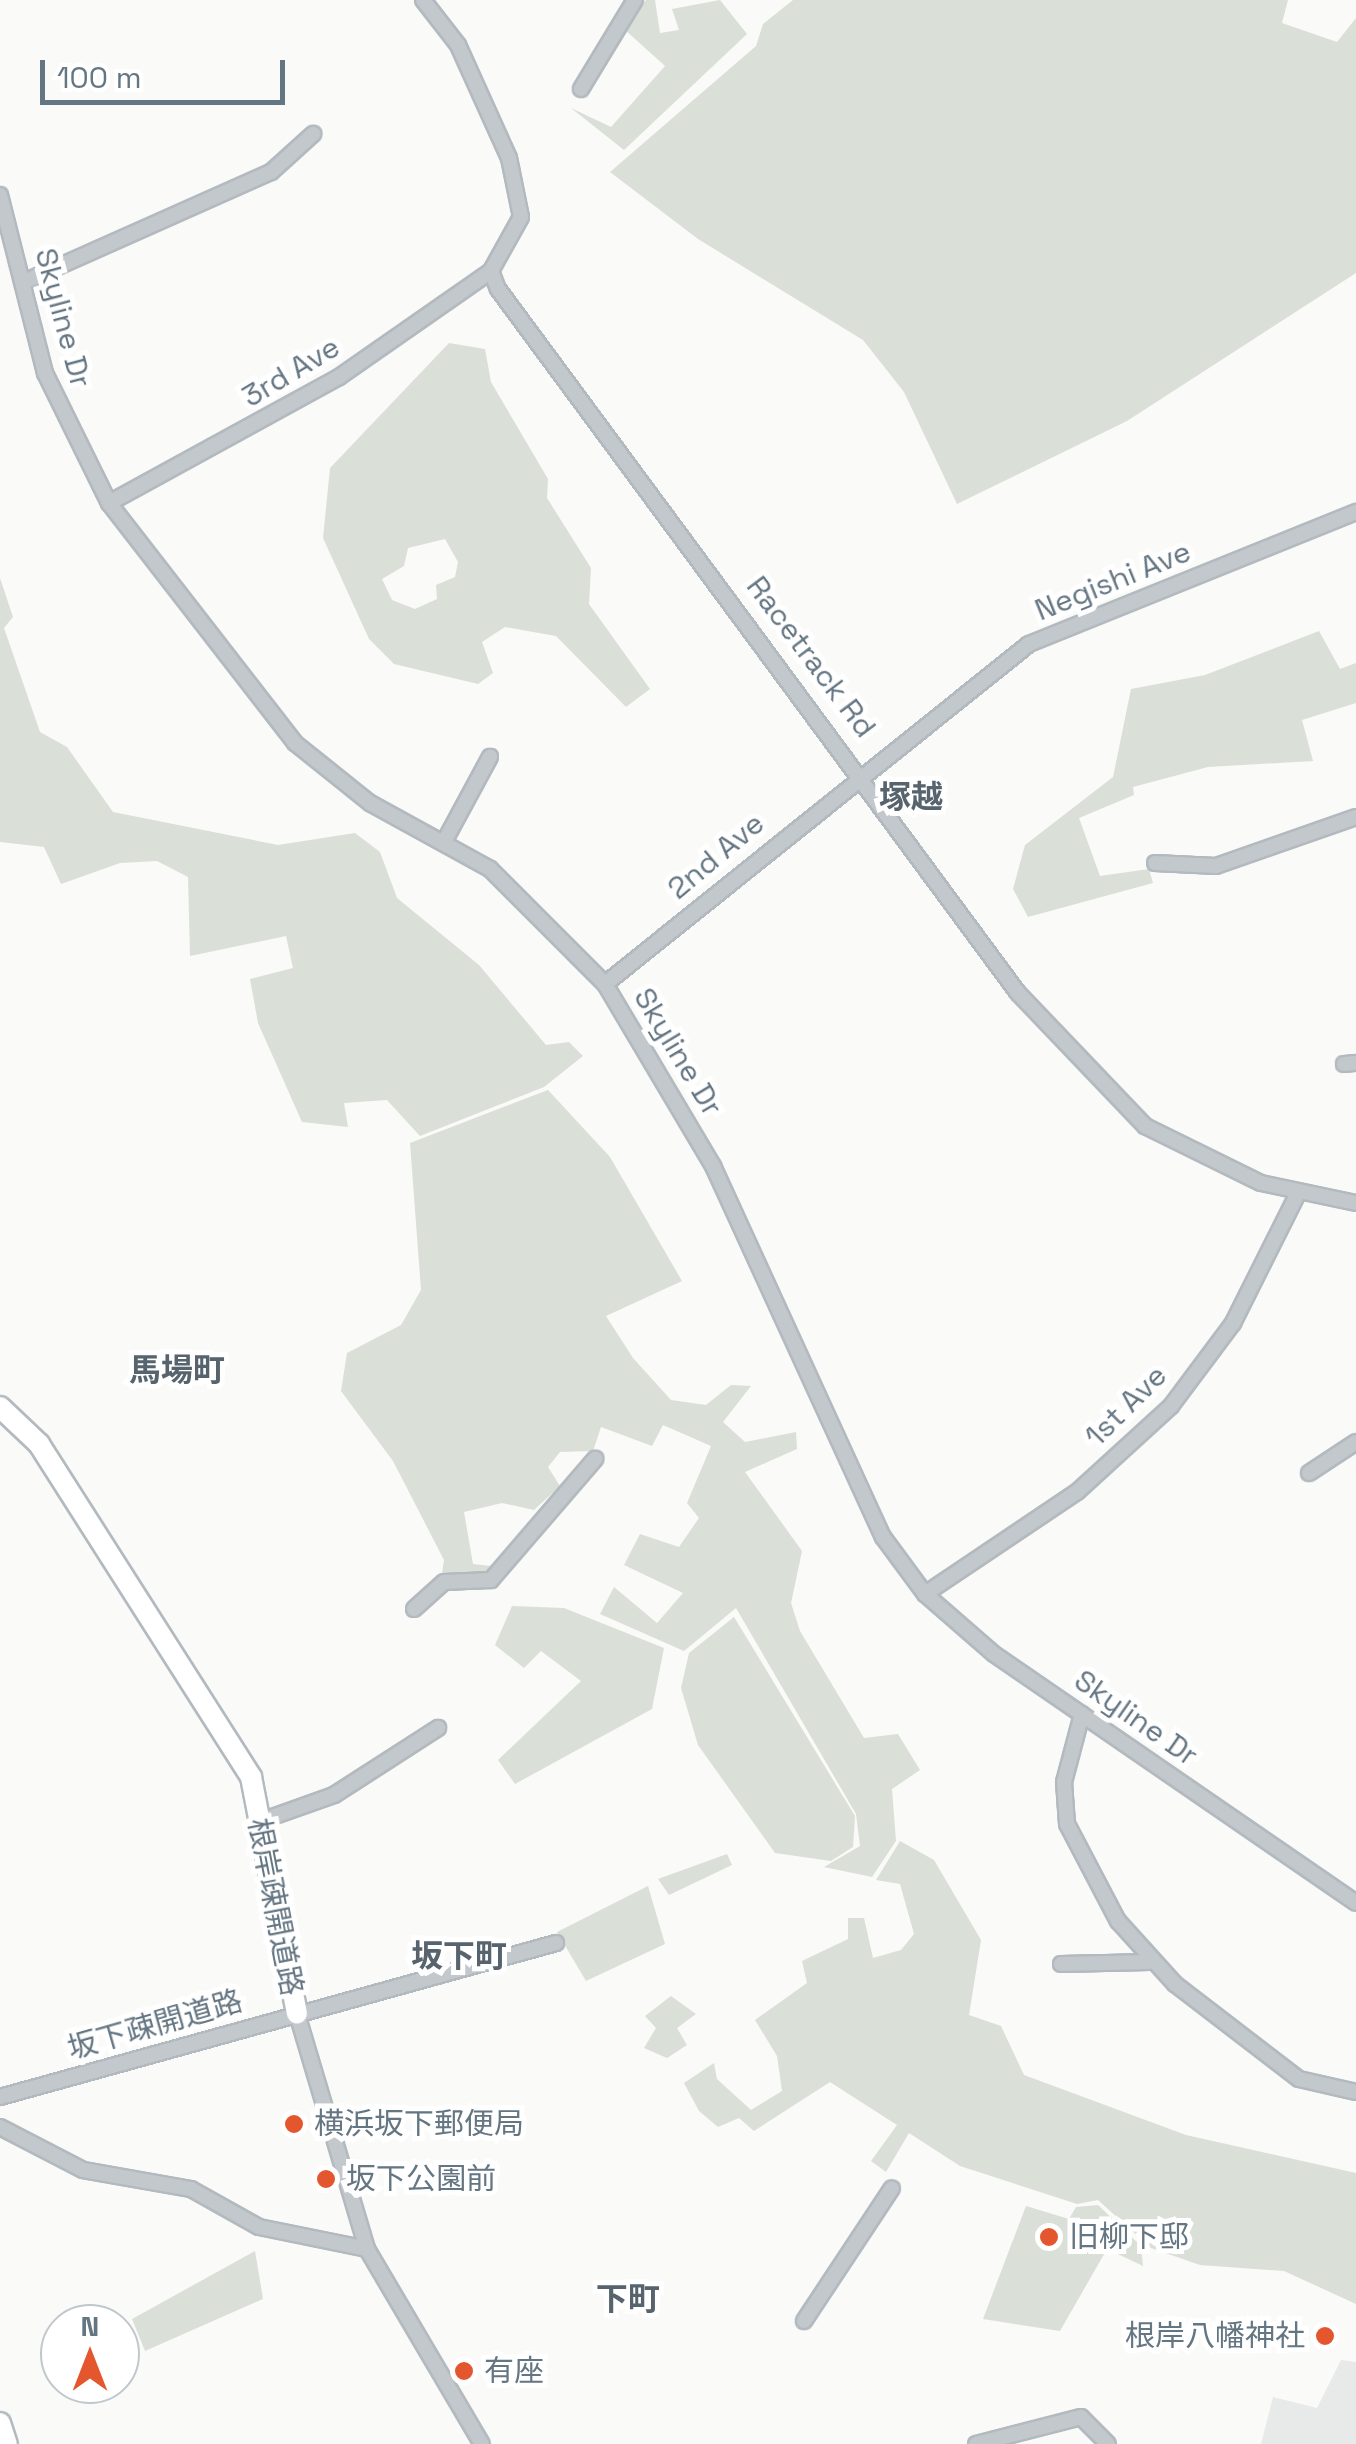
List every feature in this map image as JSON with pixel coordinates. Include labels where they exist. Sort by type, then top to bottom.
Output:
[{"type":"street","points":[[423,0],[458,45],[509,158],[521,217],[491,271]]},
{"type":"street","points":[[581,88],[635,0]]},
{"type":"street","points":[[26,280],[247,184],[313,134]]},
{"type":"street","name":"Skyline Dr","points":[[0,194],[26,280],[44,373],[109,502],[296,743],[370,803],[444,842],[525,898],[605,984],[713,1166],[883,1537],[925,1594],[1082,1714],[1356,1903]]},
{"type":"street","name":"3rd Ave","points":[[109,502],[338,378],[491,271]]},
{"type":"street","name":"Racetrack Rd","points":[[491,271],[862,771],[1018,993],[1112,1100],[1181,1146],[1298,1195],[1356,1203]]},
{"type":"street","name":"Negishi Ave","points":[[862,771],[1029,644],[1356,512]]},
{"type":"street","points":[[444,842],[490,757]]},
{"type":"street","name":"2nd Ave","points":[[605,984],[862,771]]},
{"type":"street","points":[[1154,863],[1216,866],[1356,817]]},
{"type":"street","name":"1st Ave","points":[[925,1594],[1078,1491],[1171,1406],[1233,1322],[1298,1195]]},
{"type":"street","name":"根岸疎開道路","points":[[0,1406],[39,1444],[251,1777],[297,2014],[367,2248],[482,2444]]},
{"type":"street","points":[[1308,1472],[1356,1442]]},
{"type":"street","points":[[414,1609],[444,1582],[490,1580],[595,1458]]},
{"type":"street","points":[[1082,1714],[1064,1782],[1067,1824],[1090,1880],[1149,1962],[1299,2078],[1356,2092]]},
{"type":"street","points":[[258,1822],[334,1795],[438,1728]]},
{"type":"street","name":"坂下疎開道路","points":[[0,2097],[556,1943]]},
{"type":"street","points":[[1061,1964],[1149,1962]]},
{"type":"street","points":[[0,2127],[83,2170],[191,2189],[260,2228],[367,2248]]},
{"type":"street","points":[[804,2320],[892,2188]]},
{"type":"street","points":[[976,2444],[1082,2417],[1108,2444]]},
{"type":"street","points":[[0,2423],[6,2444]]},
{"type":"shaded area","points":[[646,0],[655,0],[660,33],[679,30],[672,9],[720,0],[747,34],[624,150],[571,108],[611,127],[665,66],[624,29]]},
{"type":"shaded area","points":[[793,0],[1288,0],[1282,23],[1337,42],[1356,18],[1356,273],[1127,421],[957,504],[904,392],[863,340],[698,239],[610,172],[756,46],[763,24]]},
{"type":"shaded area","points":[[449,343],[485,349],[491,382],[548,479],[547,498],[591,568],[589,604],[650,689],[626,707],[556,636],[505,627],[482,642],[493,673],[478,684],[394,664],[369,639],[323,538],[330,468]],"holes":[[[445,539],[458,562],[455,577],[436,585],[437,599],[415,609],[392,600],[382,579],[404,566],[408,548]]]},
{"type":"shaded area","points":[[0,578],[13,617],[4,628],[40,732],[67,747],[113,812],[278,845],[355,833],[380,852],[397,898],[479,965],[546,1045],[569,1042],[583,1056],[544,1087],[420,1136],[387,1100],[344,1103],[348,1127],[302,1122],[258,1023],[250,979],[293,968],[286,936],[190,956],[188,877],[157,861],[120,863],[61,884],[44,847],[0,842]]},
{"type":"shaded area","points":[[1319,631],[1340,669],[1356,663],[1356,703],[1302,720],[1313,761],[1208,767],[1133,787],[1134,795],[1079,818],[1100,876],[1149,869],[1153,883],[1028,917],[1013,889],[1025,845],[1113,777],[1131,689],[1205,675]]},
{"type":"shaded area","points":[[548,1090],[610,1157],[682,1281],[606,1316],[633,1358],[671,1400],[706,1405],[731,1385],[751,1386],[723,1422],[745,1442],[796,1432],[797,1449],[745,1472],[802,1551],[791,1603],[800,1631],[864,1738],[898,1734],[920,1770],[892,1789],[896,1841],[872,1877],[824,1867],[860,1846],[856,1814],[736,1608],[684,1651],[600,1614],[614,1587],[657,1623],[683,1593],[624,1565],[640,1534],[679,1547],[699,1518],[687,1503],[711,1446],[663,1425],[652,1446],[601,1427],[593,1451],[560,1452],[548,1467],[560,1486],[534,1510],[502,1503],[464,1512],[473,1564],[501,1567],[480,1580],[441,1579],[444,1560],[393,1461],[341,1391],[347,1353],[401,1325],[421,1290],[410,1143]]},
{"type":"shaded area","points":[[512,1606],[564,1608],[664,1648],[652,1709],[515,1784],[498,1760],[581,1681],[541,1651],[524,1668],[495,1645]]},
{"type":"shaded area","points":[[734,1617],[855,1816],[853,1847],[831,1861],[775,1853],[698,1745],[681,1688],[689,1653]]},
{"type":"shaded area","points":[[900,1841],[934,1860],[981,1940],[969,2015],[1001,2026],[1024,2075],[1186,2135],[1356,2173],[1356,2304],[1284,2271],[1200,2265],[1151,2248],[1098,2200],[1077,2204],[960,2166],[909,2133],[886,2172],[871,2161],[897,2125],[830,2082],[754,2131],[739,2118],[718,2127],[699,2111],[684,2083],[714,2063],[717,2079],[751,2110],[782,2091],[777,2056],[755,2020],[807,1983],[802,1961],[848,1939],[848,1918],[864,1918],[873,1958],[901,1950],[914,1934],[900,1884],[876,1880]]},
{"type":"shaded area","points":[[727,1854],[732,1865],[669,1895],[658,1879]]},
{"type":"shaded area","points":[[648,1886],[665,1944],[586,1981],[557,1932]]},
{"type":"shaded area","points":[[671,1996],[696,2014],[677,2028],[687,2045],[667,2058],[644,2048],[656,2028],[645,2016]]},
{"type":"shaded area","points":[[1098,2205],[1141,2246],[1143,2266],[1107,2249],[1060,2331],[983,2319],[1026,2206],[1069,2219],[1076,2207]]},
{"type":"shaded area","points":[[255,2251],[263,2299],[145,2351],[140,2339],[140,2315]]},
{"type":"shaded area","points":[[1341,2360],[1356,2362],[1356,2444],[1261,2444],[1273,2397],[1317,2408]]},
{"type":"place","name":"横浜坂下郵便局","points":[[294,2124]]},
{"type":"place","name":"坂下公園前","points":[[326,2179]]},
{"type":"place","name":"旧柳下邸","points":[[1049,2237]]},
{"type":"place","name":"根岸八幡神社","points":[[1325,2336]]},
{"type":"place","name":"有座","points":[[464,2371]]},
{"type":"district","name":"塚越","points":[[911,797]]},
{"type":"district","name":"馬場町","points":[[177,1370]]},
{"type":"district","name":"坂下町","points":[[459,1956]]},
{"type":"district","name":"下町","points":[[628,2299]]}]
